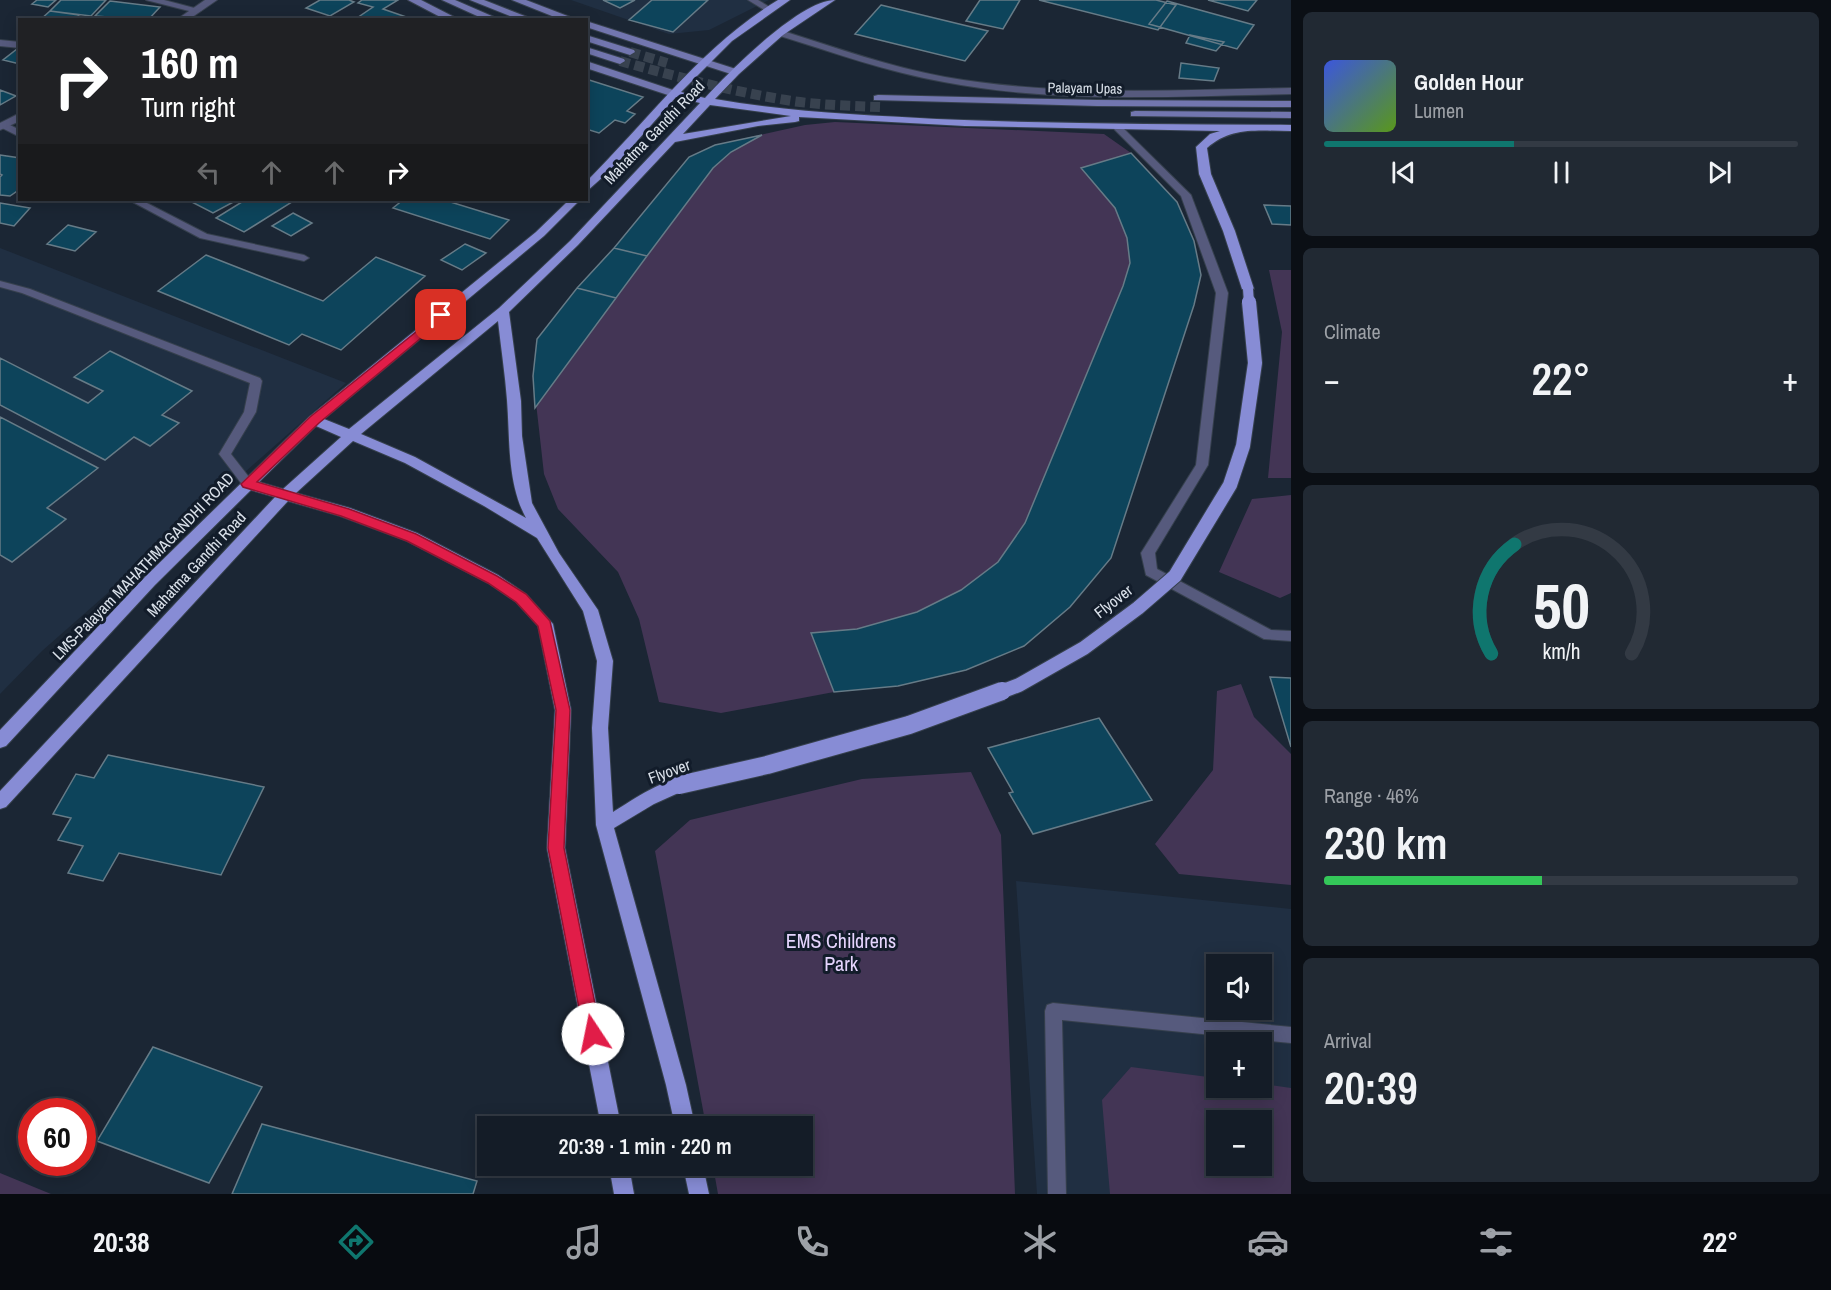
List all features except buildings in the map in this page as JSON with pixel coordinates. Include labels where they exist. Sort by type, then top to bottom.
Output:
[{"type":"main road","points":[[413,0],[451,18]]},
{"type":"main road","points":[[447,0],[491,18]]},
{"type":"main road","points":[[475,0],[524,18]]},
{"type":"main road","points":[[517,0],[567,18]]},
{"type":"main road","name":"Mahatma Gandhi Road","points":[[588,187],[730,35],[785,0]]},
{"type":"main road","name":"Mahatma Gandhi Road","points":[[0,802],[284,496],[350,435],[503,311],[574,243],[709,103],[735,72],[780,33],[830,0]]},
{"type":"main road","points":[[588,25],[735,72]]},
{"type":"main road","points":[[588,39],[630,52]]},
{"type":"main road","points":[[588,51],[620,61]]},
{"type":"main road","points":[[588,65],[709,103],[815,116],[1117,127],[1291,128]]},
{"type":"main road","name":"Palayam Upas","points":[[1291,104],[879,102],[1098,113],[1291,115]]},
{"type":"main road","points":[[672,139],[758,123],[815,116]]},
{"type":"main road","name":"Flyover","points":[[605,825],[648,799],[679,785],[767,765],[909,725],[1019,685],[1084,648],[1138,608],[1175,576],[1230,485],[1243,446],[1255,363],[1248,289],[1229,231],[1205,174],[1201,147],[1214,136],[1241,128]]},
{"type":"main road","points":[[543,536],[453,482],[410,460],[314,420],[540,234],[574,201]]},
{"type":"main road","points":[[503,311],[514,400],[515,436],[525,502],[543,536],[590,610],[605,662],[600,728],[605,825],[683,1116]]},
{"type":"main road","name":"LMS-Palayam MAHATHMAGANDHI ROAD","points":[[0,741],[150,581],[314,420]]},
{"type":"main road","points":[[248,484],[345,512],[412,537],[493,579],[521,598],[545,624],[563,710],[556,848],[609,1116]]},
{"type":"main road","points":[[621,1176],[624,1194]]},
{"type":"main road","points":[[695,1176],[699,1194]]},
{"type":"street","points":[[151,0],[197,10]]},
{"type":"street","points":[[184,18],[212,0]]},
{"type":"street","points":[[0,43],[18,45]]},
{"type":"street","points":[[2,126],[18,117]]},
{"type":"lane","points":[[753,0],[769,9]]},
{"type":"lane","points":[[780,33],[903,70],[947,80],[1003,87],[1083,92],[1291,91]]},
{"type":"lane","points":[[2,126],[18,134]]},
{"type":"lane","points":[[1117,127],[1186,195],[1221,293],[1202,465],[1148,553],[1151,572],[1269,635],[1291,636]]},
{"type":"lane","points":[[136,201],[204,236],[304,258]]},
{"type":"lane","points":[[0,284],[26,291],[256,381],[250,412],[225,454],[248,484]]},
{"type":"lane","points":[[1057,1194],[1053,1011],[1291,1035]]},
{"type":"shaded area","points":[[571,0],[769,0],[709,30],[669,34]]},
{"type":"shaded area","points":[[0,248],[346,383],[42,651],[0,694]]},
{"type":"shaded area","points":[[1016,881],[1291,909],[1291,1194],[1037,1194]]},
{"type":"green space","points":[[835,122],[1104,134],[1131,153],[1177,202],[1201,275],[1194,305],[1111,558],[1070,607],[1024,646],[966,670],[898,686],[834,692],[721,713],[659,702],[639,619],[618,572],[558,509],[544,474],[533,376],[537,339],[577,288],[614,248],[689,157],[715,145],[805,125]]},
{"type":"green space","points":[[1269,270],[1291,270],[1291,478],[1268,478],[1282,332]]},
{"type":"green space","points":[[1291,495],[1291,593],[1280,598],[1219,572],[1252,499]]},
{"type":"green space","points":[[1241,684],[1254,717],[1291,754],[1291,885],[1179,874],[1155,844],[1213,770],[1217,691]]},
{"type":"green space","name":"EMS Childrens Park","points":[[971,772],[1001,835],[1015,1194],[718,1194],[715,1176],[813,1176],[813,1116],[704,1116],[655,851],[690,820],[862,779]]},
{"type":"green space","points":[[1131,1067],[1206,1077],[1206,1098],[1272,1098],[1272,1085],[1291,1088],[1291,1194],[1110,1194],[1102,1100]]},
{"type":"green space","points":[[0,1173],[51,1194],[0,1194]]},
{"type":"tunnel","points":[[630,52],[667,63]]},
{"type":"tunnel","points":[[620,61],[706,84],[792,101],[880,107]]},
{"type":"route","points":[[441,315],[314,420],[248,484],[345,512],[412,537],[493,579],[521,598],[545,624],[563,710],[556,848],[593,1034]]}]
